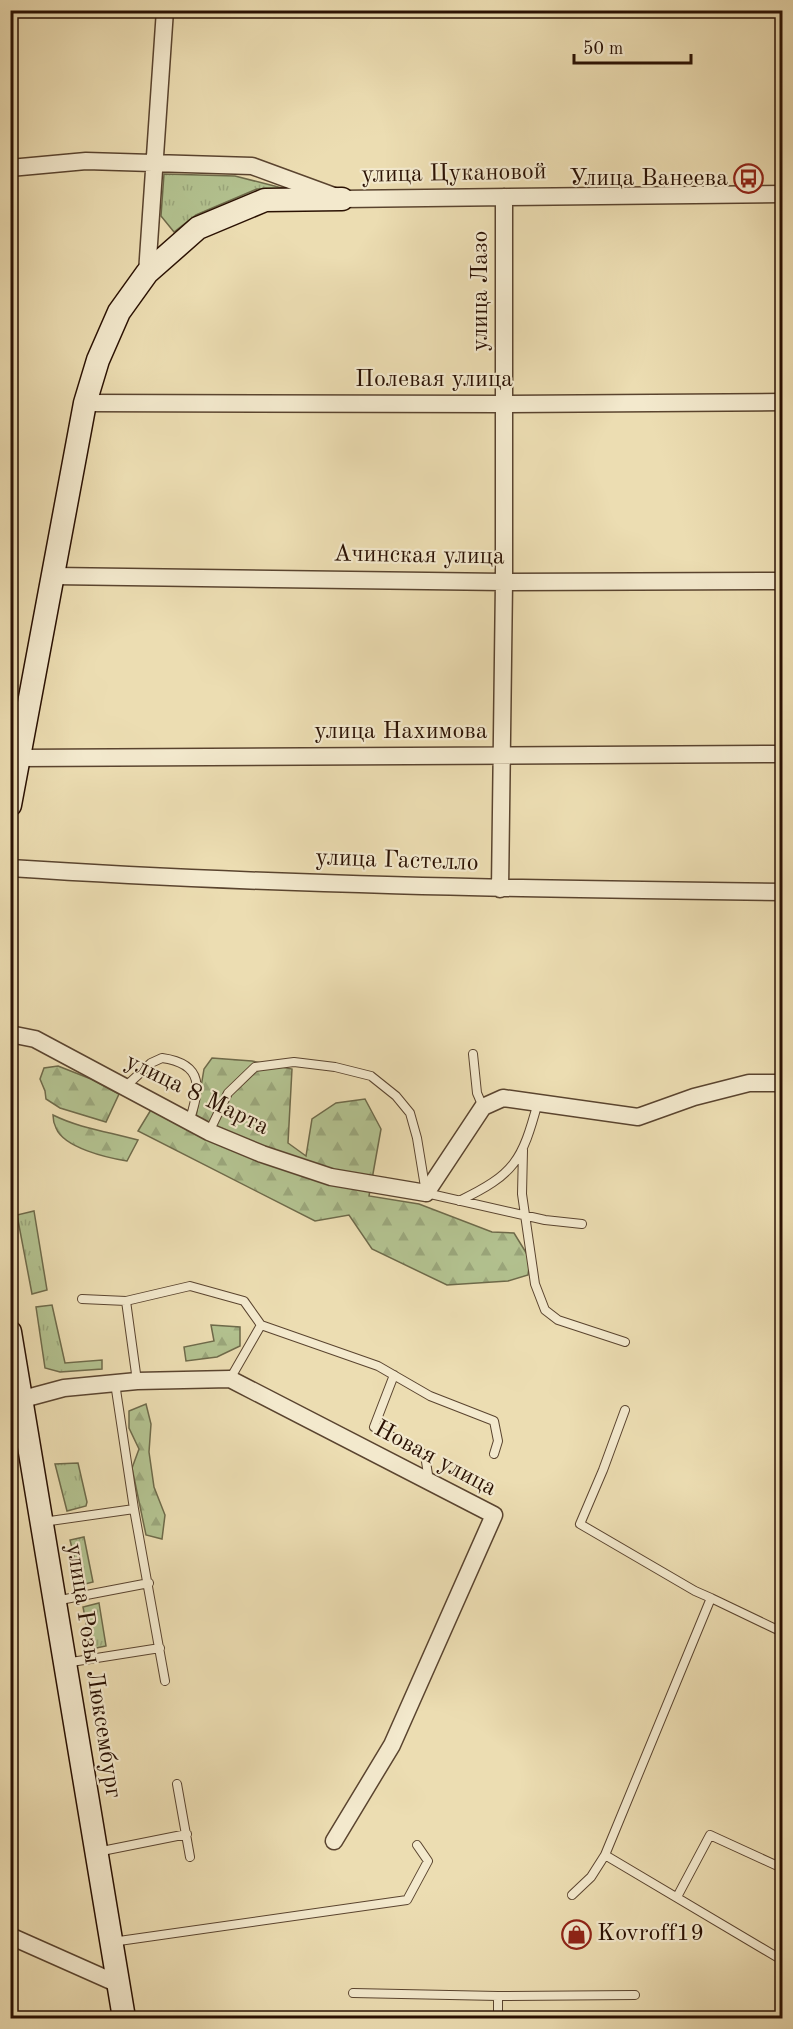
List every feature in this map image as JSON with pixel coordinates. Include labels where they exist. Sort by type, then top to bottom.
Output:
[{"type":"street","points":[[147,273],[165,10]]},
{"type":"street","points":[[10,168],[86,161],[252,166],[342,199]]},
{"type":"street","name":"улица Цукановой","points":[[342,199],[783,194]]},
{"type":"street","name":"улица Лазо","points":[[500,889],[503,756],[504,197]]},
{"type":"street","points":[[10,805],[85,403],[98,360],[119,312],[147,273],[198,228],[265,200],[342,199]]},
{"type":"street","name":"Полевая улица","points":[[85,403],[783,402]]},
{"type":"street","name":"Ачинская улица","points":[[54,576],[504,582],[783,581]]},
{"type":"street","name":"улица Нахимова","points":[[15,772],[503,756],[783,754]]},
{"type":"street","name":"улица Гастелло","points":[[10,868],[99,874],[500,889],[783,892]]},
{"type":"street","name":"улица 8 Марта","points":[[10,1034],[35,1040],[189,1122],[262,1154],[331,1177],[426,1193]]},
{"type":"street","points":[[426,1193],[483,1107],[503,1098],[538,1101],[638,1117],[694,1097],[749,1083],[783,1083]]},
{"type":"street","name":"улица Розы Люксембург","points":[[10,1332],[16,1401],[41,1522],[124,2019]]},
{"type":"street","name":"Новая улица","points":[[16,1401],[64,1388],[137,1381],[230,1379],[494,1515],[392,1745],[334,1841]]},
{"type":"street","points":[[10,1936],[118,1984]]},
{"type":"lane","points":[[473,1054],[477,1093],[483,1107]]},
{"type":"lane","points":[[125,1088],[151,1064],[162,1058],[185,1065],[194,1072],[198,1086],[189,1122]]},
{"type":"lane","points":[[209,1132],[228,1093],[255,1067],[294,1062],[335,1066],[371,1076],[396,1096],[410,1113],[417,1138],[426,1193],[545,1220],[582,1224]]},
{"type":"lane","points":[[538,1101],[524,1150],[522,1194],[535,1284],[545,1310],[558,1320],[625,1342]]},
{"type":"lane","points":[[458,1201],[487,1188],[509,1171],[524,1150]]},
{"type":"lane","points":[[82,1299],[126,1301],[190,1286],[244,1301],[261,1325],[378,1366],[430,1396],[494,1421],[498,1441],[494,1454]]},
{"type":"lane","points":[[126,1301],[137,1381]]},
{"type":"lane","points":[[230,1379],[261,1325]]},
{"type":"lane","points":[[394,1375],[374,1427],[425,1455],[429,1482]]},
{"type":"lane","points":[[115,1383],[134,1509],[165,1681]]},
{"type":"lane","points":[[625,1410],[580,1524],[696,1591],[783,1632]]},
{"type":"lane","points":[[41,1522],[134,1509]]},
{"type":"lane","points":[[54,1601],[149,1583]]},
{"type":"lane","points":[[572,1895],[591,1877],[605,1855],[711,1598]]},
{"type":"lane","points":[[65,1663],[160,1648]]},
{"type":"lane","points":[[177,1784],[190,1857]]},
{"type":"lane","points":[[96,1852],[187,1834]]},
{"type":"lane","points":[[677,1897],[711,1835],[783,1868]]},
{"type":"lane","points":[[111,1942],[407,1900],[428,1861],[417,1845]]},
{"type":"lane","points":[[605,1855],[783,1960]]},
{"type":"lane","points":[[353,1993],[498,1996],[635,1995]]},
{"type":"lane","points":[[498,1996],[498,2019]]},
{"type":"green space","points":[[164,174],[235,176],[286,189],[257,189],[196,215],[174,232],[161,216]]},
{"type":"green space","points":[[212,1058],[252,1061],[292,1069],[288,1143],[306,1156],[312,1119],[336,1103],[365,1099],[381,1129],[369,1196],[419,1204],[492,1232],[514,1233],[530,1259],[528,1275],[508,1281],[447,1285],[372,1249],[349,1215],[315,1221],[138,1131],[152,1108],[194,1129],[204,1069]]},
{"type":"green space","points":[[58,1066],[91,1079],[119,1094],[106,1122],[60,1108],[46,1099],[40,1079],[44,1068]]},
{"type":"green space","points":[[53,1115],[84,1127],[138,1140],[127,1161],[98,1155],[77,1146],[61,1135],[55,1125]]},
{"type":"green space","points":[[34,1211],[47,1290],[32,1294],[17,1215]]},
{"type":"green space","points":[[52,1305],[65,1363],[102,1360],[102,1369],[60,1372],[45,1368],[36,1307]]},
{"type":"green space","points":[[211,1325],[240,1327],[240,1346],[217,1357],[186,1361],[184,1347],[214,1341]]},
{"type":"green space","points":[[146,1404],[151,1424],[149,1452],[154,1487],[165,1515],[162,1539],[146,1535],[132,1468],[139,1449],[129,1428],[129,1411]]},
{"type":"green space","points":[[78,1463],[87,1502],[86,1506],[67,1511],[55,1464]]},
{"type":"green space","points":[[84,1537],[93,1582],[81,1585],[70,1540]]},
{"type":"green space","points":[[99,1603],[106,1646],[91,1649],[83,1607]]},
{"type":"place","name":"Улица Ванеева","points":[[749,179]]},
{"type":"place","name":"Kovroff19","points":[[576,1934]]}]
